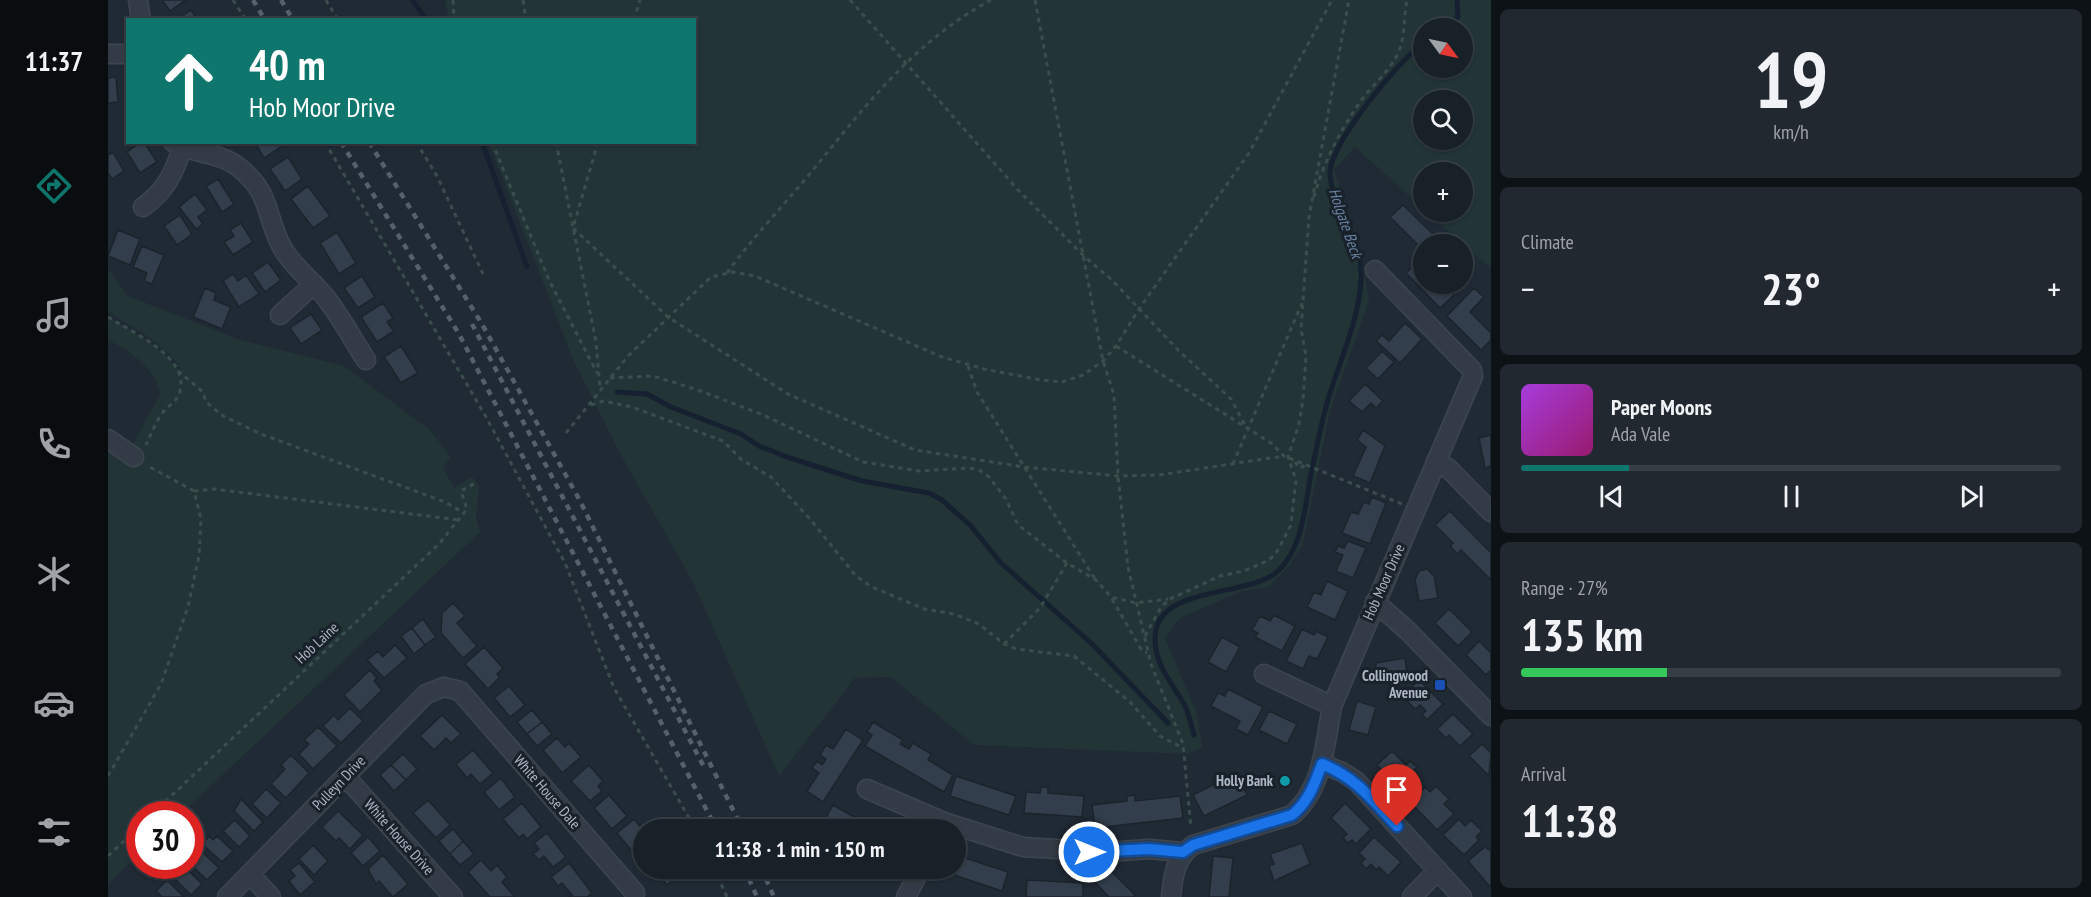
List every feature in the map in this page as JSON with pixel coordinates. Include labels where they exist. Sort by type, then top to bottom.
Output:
[{"type":"street","points":[[138,0],[141,18]]},
{"type":"street","points":[[108,54],[126,54]]},
{"type":"street","points":[[143,207],[166,186],[174,174],[177,145],[218,157],[235,165],[262,192],[275,234],[284,251],[327,299],[366,360]]},
{"type":"street","name":"Hob Moor Drive","points":[[1188,848],[1292,815],[1304,805],[1322,764],[1332,706],[1473,376],[1472,370],[1376,270]]},
{"type":"street","points":[[280,315],[314,284]]},
{"type":"street","points":[[108,439],[136,459]]},
{"type":"street","points":[[1436,461],[1449,469],[1491,512]]},
{"type":"street","points":[[1375,602],[1408,631],[1491,716]]},
{"type":"street","points":[[1264,674],[1332,706]]},
{"type":"street","name":"Pulleyn Drive","points":[[227,897],[426,694],[444,687],[460,691]]},
{"type":"street","name":"White House Dale","points":[[460,691],[637,891]]},
{"type":"street","points":[[1322,764],[1342,772],[1356,782],[1462,897]]},
{"type":"street","name":"White House Drive","points":[[346,777],[453,897]]},
{"type":"street","points":[[867,789],[928,819]]},
{"type":"street","points":[[966,832],[1023,847],[1107,852],[1188,848]]},
{"type":"street","points":[[1171,897],[1173,875],[1188,848]]},
{"type":"street","points":[[1412,897],[1438,870]]},
{"type":"street","points":[[250,874],[271,897]]},
{"type":"street","points":[[906,897],[915,879]]},
{"type":"path","points":[[233,0],[245,18]]},
{"type":"path","points":[[326,0],[337,18]]},
{"type":"path","points":[[453,0],[454,18]]},
{"type":"path","points":[[523,0],[526,18]]},
{"type":"path","points":[[635,18],[640,0]]},
{"type":"path","points":[[850,0],[1019,191],[1085,257],[1112,280],[1178,350],[1230,399],[1246,428]]},
{"type":"path","points":[[727,274],[879,89],[968,13],[991,0]]},
{"type":"path","points":[[1035,0],[1103,361],[1114,395],[1118,476],[1128,567],[1144,638],[1183,748],[1188,848]]},
{"type":"path","points":[[566,433],[600,388],[668,317],[711,277],[727,274],[755,276],[942,357],[968,365],[1062,382],[1083,375],[1103,361],[1116,346],[1139,309],[1249,153],[1332,0]]},
{"type":"path","points":[[1144,638],[1161,607],[1170,599],[1220,576],[1244,572],[1275,555],[1291,525],[1296,480],[1286,457],[1299,424],[1303,399],[1306,356],[1301,329],[1310,217],[1349,0]]},
{"type":"path","points":[[1310,217],[1322,170],[1346,125],[1360,102],[1396,58],[1402,37],[1407,0]]},
{"type":"path","points":[[326,144],[486,417],[544,524],[565,563],[614,688],[690,819]]},
{"type":"path","points":[[417,144],[437,176],[483,274]]},
{"type":"path","points":[[493,144],[549,280],[597,373]]},
{"type":"path","points":[[556,144],[596,342],[600,388]]},
{"type":"path","points":[[573,228],[597,144]]},
{"type":"path","points":[[573,228],[668,317],[788,394],[915,450],[1024,467],[1118,476],[1159,475],[1286,457]]},
{"type":"path","points":[[1233,464],[1246,428],[1303,300]]},
{"type":"path","points":[[108,317],[147,340],[171,360],[178,370],[203,392],[206,402],[223,417],[261,434],[444,502],[464,513],[467,509],[460,491],[475,483]]},
{"type":"path","points":[[1116,346],[1271,443],[1286,457],[1416,510]]},
{"type":"path","points":[[968,365],[977,392],[1096,580],[1111,597],[1141,649],[1149,654]]},
{"type":"path","points":[[178,370],[181,384],[179,394],[160,417],[136,459],[194,491],[214,489],[459,520]]},
{"type":"path","points":[[609,378],[653,376],[698,390],[761,414],[862,462],[918,471],[970,468],[981,471],[990,477],[1006,499],[1018,525],[1067,563],[1096,580]]},
{"type":"path","points":[[589,405],[603,401],[632,407],[723,441],[742,460],[771,477],[810,519],[856,576],[870,586],[924,609],[954,614],[979,624],[1004,644],[1016,649],[1074,656],[1130,702],[1160,736],[1183,748]]},
{"type":"path","points":[[108,776],[161,684],[188,607],[199,556],[201,519],[194,491]]},
{"type":"path","name":"Hob Laine","points":[[166,801],[439,544],[464,513]]},
{"type":"path","points":[[1004,644],[1048,598],[1067,563]]},
{"type":"path","points":[[1111,597],[1136,603],[1170,599]]},
{"type":"path","points":[[108,855],[126,839]]},
{"type":"path","points":[[719,879],[727,897]]},
{"type":"shaded area","points":[[445,0],[1491,0],[1491,269],[1473,253],[1473,234],[1452,234],[1438,222],[1473,222],[1473,162],[1413,162],[1413,199],[1355,147],[1334,170],[1361,250],[1369,301],[1330,411],[1303,544],[1290,565],[1269,587],[1242,591],[1180,618],[1165,638],[1197,714],[1202,747],[1188,754],[974,745],[891,677],[855,678],[779,776],[693,582],[622,457],[573,359],[489,144],[696,144],[696,18],[449,18]]},
{"type":"shaded area","points":[[108,269],[128,296],[237,339],[344,366],[430,430],[451,457],[443,467],[454,488],[472,477],[479,485],[476,517],[480,532],[195,801],[126,801],[126,867],[108,884],[108,449],[125,459],[160,394],[158,385],[148,369],[125,349],[108,340],[108,317],[146,340],[163,353],[178,370],[182,371],[158,344],[108,311]]},
{"type":"building","points":[[162,0],[186,0],[170,11]]},
{"type":"building","points":[[191,10],[197,18],[180,18]]},
{"type":"building","points":[[116,77],[118,102],[108,103],[108,78]]},
{"type":"building","points":[[138,144],[145,144],[157,162],[140,173],[127,152]]},
{"type":"building","points":[[256,144],[280,144],[282,146],[264,158]]},
{"type":"building","points":[[113,152],[124,171],[112,179],[108,173],[108,155]]},
{"type":"building","points":[[288,157],[302,179],[285,191],[270,169]]},
{"type":"building","points":[[218,179],[234,204],[222,212],[206,186]]},
{"type":"building","points":[[308,186],[330,216],[313,228],[291,199]]},
{"type":"building","points":[[195,194],[207,210],[198,217],[203,224],[196,229],[179,207]]},
{"type":"building","points":[[1403,205],[1413,215],[1413,222],[1421,222],[1433,234],[1413,234],[1413,240],[1390,217]]},
{"type":"building","points":[[180,215],[192,234],[177,245],[164,226]]},
{"type":"building","points":[[241,223],[253,242],[233,255],[224,242],[234,236],[230,230]]},
{"type":"building","points":[[118,230],[140,239],[130,265],[108,256]]},
{"type":"building","points":[[337,232],[356,263],[339,274],[320,243]]},
{"type":"building","points":[[142,246],[164,255],[152,284],[144,281],[147,273],[133,267]]},
{"type":"building","points":[[268,262],[281,280],[265,292],[252,273]]},
{"type":"building","points":[[1413,266],[1413,280],[1406,273]]},
{"type":"building","points":[[233,274],[238,281],[246,275],[259,294],[239,307],[223,281]]},
{"type":"building","points":[[362,276],[375,297],[358,308],[344,288]]},
{"type":"building","points":[[205,288],[216,293],[214,300],[231,307],[222,329],[193,317]]},
{"type":"building","points":[[1473,289],[1484,297],[1470,312],[1491,333],[1491,340],[1481,350],[1447,316],[1468,294],[1473,294]]},
{"type":"building","points":[[1426,294],[1454,295],[1440,308]]},
{"type":"building","points":[[383,303],[393,318],[387,322],[394,331],[377,342],[361,317]]},
{"type":"building","points":[[311,314],[322,330],[301,344],[290,328]]},
{"type":"building","points":[[1405,323],[1422,339],[1400,363],[1376,341],[1382,335],[1389,341]]},
{"type":"building","points":[[401,346],[418,373],[401,383],[384,357]]},
{"type":"building","points":[[1382,351],[1394,362],[1378,379],[1366,368]]},
{"type":"building","points":[[1365,384],[1383,401],[1376,408],[1371,403],[1362,412],[1349,401]]},
{"type":"building","points":[[1363,430],[1385,446],[1370,483],[1353,476],[1366,447],[1357,440]]},
{"type":"building","points":[[1491,435],[1491,466],[1485,468],[1479,438]]},
{"type":"building","points":[[1372,497],[1386,503],[1370,544],[1342,533],[1351,512],[1358,514],[1364,502],[1369,504]]},
{"type":"building","points":[[1450,511],[1491,553],[1491,580],[1461,550],[1457,554],[1450,546],[1453,543],[1435,525]]},
{"type":"building","points":[[1348,541],[1366,548],[1353,578],[1336,571],[1343,555],[1335,552],[1338,546],[1344,548]]},
{"type":"building","points":[[1427,569],[1434,576],[1438,598],[1419,601],[1415,580],[1419,571]]},
{"type":"building","points":[[1327,581],[1348,591],[1335,620],[1307,607],[1314,592],[1321,595]]},
{"type":"building","points":[[453,603],[465,616],[457,623],[477,646],[463,658],[441,633],[442,613]]},
{"type":"building","points":[[1449,609],[1472,632],[1458,646],[1435,623]]},
{"type":"building","points":[[1274,615],[1295,626],[1282,651],[1255,637],[1258,633],[1252,630],[1260,616],[1270,621]]},
{"type":"building","points":[[423,619],[436,637],[425,645],[412,628]]},
{"type":"building","points":[[412,628],[425,645],[414,654],[401,636]]},
{"type":"building","points":[[1302,629],[1314,635],[1316,631],[1328,637],[1317,659],[1309,656],[1303,669],[1286,661]]},
{"type":"building","points":[[1222,637],[1240,647],[1226,672],[1208,662]]},
{"type":"building","points":[[1479,641],[1491,653],[1491,670],[1486,675],[1466,655]]},
{"type":"building","points":[[395,645],[407,658],[384,678],[367,660],[378,651],[383,657]]},
{"type":"building","points":[[484,647],[503,668],[497,674],[500,677],[488,689],[465,664]]},
{"type":"building","points":[[1405,658],[1407,673],[1380,678],[1375,674],[1376,663]]},
{"type":"building","points":[[370,670],[377,678],[374,681],[382,690],[360,712],[344,695]]},
{"type":"building","points":[[1419,680],[1443,704],[1427,720],[1422,714],[1426,711],[1420,705],[1415,709],[1402,696]]},
{"type":"building","points":[[509,686],[525,705],[510,717],[494,698]]},
{"type":"building","points":[[1228,689],[1263,707],[1248,735],[1236,729],[1240,721],[1211,706],[1218,693],[1225,696]]},
{"type":"building","points":[[1357,701],[1376,707],[1368,735],[1349,730]]},
{"type":"building","points":[[350,708],[363,721],[341,743],[323,726],[334,715],[338,720]]},
{"type":"building","points":[[532,710],[542,722],[527,734],[517,722]]},
{"type":"building","points":[[1269,711],[1297,724],[1287,744],[1259,730]]},
{"type":"building","points":[[1453,714],[1473,734],[1460,746],[1449,735],[1446,738],[1437,729]]},
{"type":"building","points":[[442,715],[461,734],[451,743],[446,738],[434,750],[420,736]]},
{"type":"building","points":[[542,722],[552,734],[537,746],[527,734]]},
{"type":"building","points":[[873,722],[903,740],[900,744],[909,749],[913,743],[931,754],[928,760],[953,775],[944,792],[865,746],[872,735],[867,732]]},
{"type":"building","points":[[318,727],[337,746],[313,769],[299,754],[309,744],[304,740]]},
{"type":"building","points":[[846,729],[863,740],[823,802],[807,791],[819,773],[812,768],[817,761],[822,765],[826,759],[820,755],[826,745],[833,749]]},
{"type":"building","points":[[557,738],[565,747],[569,743],[581,757],[562,773],[543,750]]},
{"type":"building","points":[[1482,744],[1491,753],[1489,776],[1469,756]]},
{"type":"building","points":[[473,750],[493,773],[480,784],[471,774],[467,778],[456,764]]},
{"type":"building","points":[[1392,751],[1406,765],[1410,761],[1417,767],[1412,772],[1415,775],[1401,789],[1377,765]]},
{"type":"building","points":[[403,754],[417,769],[406,780],[391,765]]},
{"type":"building","points":[[291,755],[309,773],[286,798],[271,784],[285,769],[281,765]]},
{"type":"building","points":[[391,765],[406,780],[394,791],[380,775]]},
{"type":"building","points":[[589,765],[603,781],[598,786],[602,791],[590,801],[571,781]]},
{"type":"building","points":[[1236,772],[1247,795],[1204,816],[1193,795],[1215,784],[1212,779],[1221,774],[1223,778]]},
{"type":"building","name":"Holly Bank","points":[[1281,775],[1292,780],[1288,787],[1278,782]]},
{"type":"building","points":[[956,776],[1016,796],[1009,815],[950,796]]},
{"type":"building","points":[[501,778],[515,797],[499,810],[484,792]]},
{"type":"building","points":[[1436,786],[1449,799],[1444,804],[1454,814],[1437,830],[1410,802],[1425,787],[1430,792]]},
{"type":"building","points":[[1041,787],[1048,787],[1048,793],[1084,796],[1082,817],[1024,813],[1026,792],[1040,793]]},
{"type":"building","points":[[266,789],[281,803],[267,818],[252,804]]},
{"type":"building","points":[[609,795],[627,816],[612,829],[594,808]]},
{"type":"building","points":[[1135,795],[1135,801],[1180,796],[1183,818],[1095,828],[1092,805],[1127,801],[1127,796]]},
{"type":"building","points":[[241,799],[263,822],[254,831],[234,811]]},
{"type":"building","points":[[428,800],[450,825],[436,838],[413,813]]},
{"type":"building","points":[[522,803],[541,827],[527,839],[523,834],[519,838],[503,819]]},
{"type":"building","points":[[1345,803],[1371,829],[1356,844],[1352,840],[1348,843],[1343,838],[1347,834],[1331,818]]},
{"type":"building","points":[[833,805],[858,819],[825,819]]},
{"type":"building","points":[[338,811],[363,835],[350,849],[339,838],[336,841],[322,827]]},
{"type":"building","points":[[1459,819],[1465,826],[1471,820],[1482,831],[1476,837],[1479,840],[1464,855],[1443,835]]},
{"type":"building","points":[[235,820],[250,836],[239,847],[223,831]]},
{"type":"building","points":[[633,820],[633,852],[617,833]]},
{"type":"building","points":[[453,829],[463,841],[450,854],[439,841]]},
{"type":"building","points":[[547,833],[566,857],[553,867],[544,856],[539,860],[533,854],[539,849],[534,843]]},
{"type":"building","points":[[209,836],[213,840],[217,836],[233,851],[222,862],[204,846],[204,842]]},
{"type":"building","points":[[368,837],[380,851],[363,866],[351,853]]},
{"type":"building","points":[[1374,837],[1401,862],[1388,876],[1379,867],[1376,870],[1371,864],[1366,869],[1361,863],[1365,859],[1359,853]]},
{"type":"building","points":[[463,841],[474,854],[460,865],[450,854]]},
{"type":"building","points":[[1302,843],[1310,864],[1274,881],[1269,866],[1274,864],[1270,854]]},
{"type":"building","points":[[313,845],[328,861],[314,875],[299,859]]},
{"type":"building","points":[[1485,847],[1491,851],[1491,888],[1468,861]]},
{"type":"building","points":[[204,854],[219,868],[207,880],[204,877]]},
{"type":"building","points":[[383,855],[408,884],[393,897],[379,881],[376,884],[368,869]]},
{"type":"building","points":[[1213,856],[1233,858],[1229,897],[1209,897]]},
{"type":"building","points":[[966,858],[1008,872],[1002,891],[966,879]]},
{"type":"building","points":[[481,860],[491,871],[497,865],[507,877],[502,882],[515,897],[490,897],[468,872]]},
{"type":"building","points":[[299,863],[315,882],[300,895],[289,881],[295,876],[290,870]]},
{"type":"building","points":[[569,863],[592,893],[587,897],[569,897],[572,895],[562,883],[558,886],[551,877]]},
{"type":"building","points":[[1108,868],[1135,895],[1133,897],[1109,897],[1094,881]]},
{"type":"building","points":[[175,879],[197,879],[202,884],[191,895]]},
{"type":"building","points":[[662,879],[674,879],[667,885]]},
{"type":"building","points":[[167,880],[184,897],[162,897],[156,891]]},
{"type":"building","points":[[1027,880],[1083,883],[1083,897],[1026,897]]},
{"type":"waterway","points":[[412,0],[426,18]]},
{"type":"waterway","name":"Holgate Beck","points":[[1457,0],[1457,18]]},
{"type":"waterway","name":"Holgate Beck","points":[[1313,465],[1328,399],[1354,322],[1361,280],[1358,251],[1332,188],[1330,175],[1332,162],[1366,104],[1413,52]]},
{"type":"waterway","points":[[483,144],[527,267]]},
{"type":"waterway","points":[[617,392],[647,394],[671,407],[741,434],[759,446],[787,457],[862,481],[929,493],[942,500],[971,526],[1000,562],[1092,644],[1168,723]]},
{"type":"waterway","name":"Holgate Beck","points":[[1194,735],[1186,708],[1158,657],[1155,639],[1159,621],[1170,609],[1186,600],[1247,585],[1265,579],[1278,571],[1287,561],[1298,537],[1312,469]]},
{"type":"railway","points":[[253,0],[264,18]]},
{"type":"railway","points":[[281,0],[292,18]]},
{"type":"railway","points":[[342,144],[459,334],[711,819]]},
{"type":"railway","points":[[370,144],[482,324],[579,499],[738,819]]},
{"type":"railway","points":[[472,324],[704,767]]},
{"type":"railway","points":[[749,879],[757,897]]},
{"type":"railway","points":[[766,879],[774,897]]},
{"type":"place","name":"Collingwood Avenue","points":[[1440,685]]},
{"type":"place","name":"Holly Bank","points":[[1285,781]]},
{"type":"route","points":[[1089,852],[1149,849],[1183,852],[1193,845],[1292,815],[1304,805],[1322,764],[1342,772],[1356,782],[1397,826]]}]
